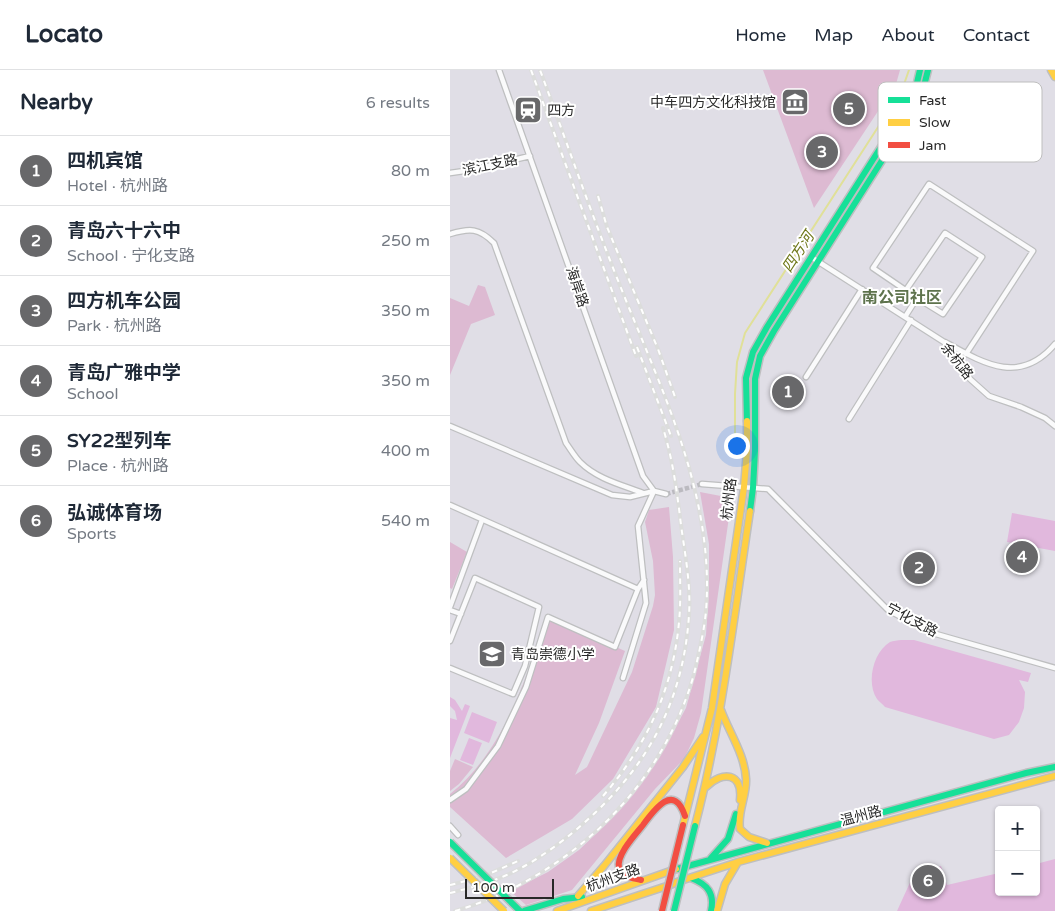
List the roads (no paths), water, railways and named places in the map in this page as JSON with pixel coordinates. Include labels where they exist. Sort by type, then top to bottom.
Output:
[{"type":"main road","points":[[1051,70],[1055,76]]},
{"type":"main road","name":"杭州路","points":[[662,911],[712,708],[744,487],[747,443],[746,383],[752,352],[878,151]]},
{"type":"main road","name":"杭州路","points":[[674,911],[705,788],[720,709],[753,488],[756,443],[754,383],[760,356],[881,162]]},
{"type":"main road","points":[[720,709],[746,776],[746,790],[739,826],[746,836],[767,843]]},
{"type":"main road","points":[[578,896],[596,878],[644,813],[693,756],[707,729]]},
{"type":"main road","name":"温州路","points":[[677,869],[711,858],[1055,767]]},
{"type":"main road","points":[[705,788],[715,778],[723,775],[735,779],[742,789],[731,834],[726,844],[711,858]]},
{"type":"main road","name":"温州路","points":[[674,883],[738,862],[1055,776]]},
{"type":"main road","points":[[641,880],[630,879],[624,876],[618,867],[619,856],[662,802],[670,800],[677,802],[682,808],[685,817]]},
{"type":"main road","points":[[450,842],[521,911],[578,896],[594,898]]},
{"type":"main road","points":[[450,858],[504,911]]},
{"type":"main road","points":[[717,911],[725,884],[738,862]]},
{"type":"main road","name":"杭州支路","points":[[557,911],[641,880],[677,869]]},
{"type":"main road","points":[[691,878],[700,881],[712,893],[714,902],[711,911]]},
{"type":"main road","name":"杭州支路","points":[[591,911],[674,883]]},
{"type":"main road","points":[[607,911],[613,904]]},
{"type":"street","name":"海岸路","points":[[499,70],[643,476],[654,491]]},
{"type":"street","name":"滨江支路","points":[[450,174],[530,156]]},
{"type":"street","points":[[906,290],[945,233],[982,257],[943,314],[918,298],[906,290],[873,268],[929,184],[1033,251],[966,354]]},
{"type":"street","points":[[450,234],[468,228],[485,234],[494,243],[566,444],[590,471],[604,479],[643,493]]},
{"type":"street","name":"余杭路","points":[[811,257],[944,342],[970,379],[989,396],[1021,407],[1045,418],[1055,426]]},
{"type":"street","points":[[806,377],[862,289]]},
{"type":"street","points":[[905,317],[918,298]]},
{"type":"street","points":[[849,419],[911,320]]},
{"type":"street","points":[[944,342],[977,360],[1004,368],[1026,367],[1049,351],[1055,344]]},
{"type":"street","points":[[450,426],[612,495],[630,497],[654,491],[666,494]]},
{"type":"street","points":[[702,484],[753,488]]},
{"type":"street","name":"宁化支路","points":[[753,488],[768,488],[888,610],[929,632],[1055,668]]},
{"type":"street","points":[[623,678],[646,603],[638,526],[654,491]]},
{"type":"street","points":[[450,505],[638,589]]},
{"type":"street","points":[[460,614],[450,608],[482,520]]},
{"type":"street","points":[[450,641],[475,578],[539,607],[525,666],[513,694],[450,668]]},
{"type":"street","points":[[450,800],[466,789],[498,746],[526,687],[548,617],[615,646],[638,589],[644,580]]},
{"type":"street","points":[[450,826],[458,835]]},
{"type":"waterway","name":"四方河","points":[[905,82],[909,70]]},
{"type":"waterway","name":"四方河","points":[[735,450],[737,362],[745,333],[878,127]]},
{"type":"tunnel","points":[[666,494],[702,484]]},
{"type":"railway","points":[[531,70],[636,356]]},
{"type":"railway","points":[[455,911],[506,892],[553,865],[576,849],[596,831],[633,792],[653,765],[677,721],[694,674],[703,635],[706,611],[707,569],[702,527],[694,486],[682,445],[653,366],[600,234],[540,70]]},
{"type":"railway","points":[[598,196],[607,227],[658,349],[675,397]]},
{"type":"railway","points":[[637,347],[671,436]]},
{"type":"railway","points":[[450,893],[486,883],[516,871],[571,834],[619,788],[638,764],[668,710],[678,680],[685,649],[689,615],[689,592],[676,488],[663,428]]},
{"type":"railway","points":[[603,796],[633,757],[645,736],[664,693],[676,647],[679,622],[680,561]]},
{"type":"railway","points":[[450,885],[482,877],[518,861]]},
{"type":"place","name":"中车四方文化科技馆","points":[[795,102]]},
{"type":"place","name":"SY22型列车","points":[[849,109]]},
{"type":"place","name":"四方","points":[[528,110]]},
{"type":"place","name":"四方机车公园","points":[[822,152]]},
{"type":"place","name":"四机宾馆","points":[[788,392]]},
{"type":"place","name":"青岛广雅中学","points":[[1022,557]]},
{"type":"place","name":"青岛六十六中","points":[[919,568]]},
{"type":"place","name":"青岛崇德小学","points":[[492,654]]},
{"type":"place","name":"弘诚体育场","points":[[928,881]]},
{"type":"district","name":"南公司社区","points":[[902,298]]}]
